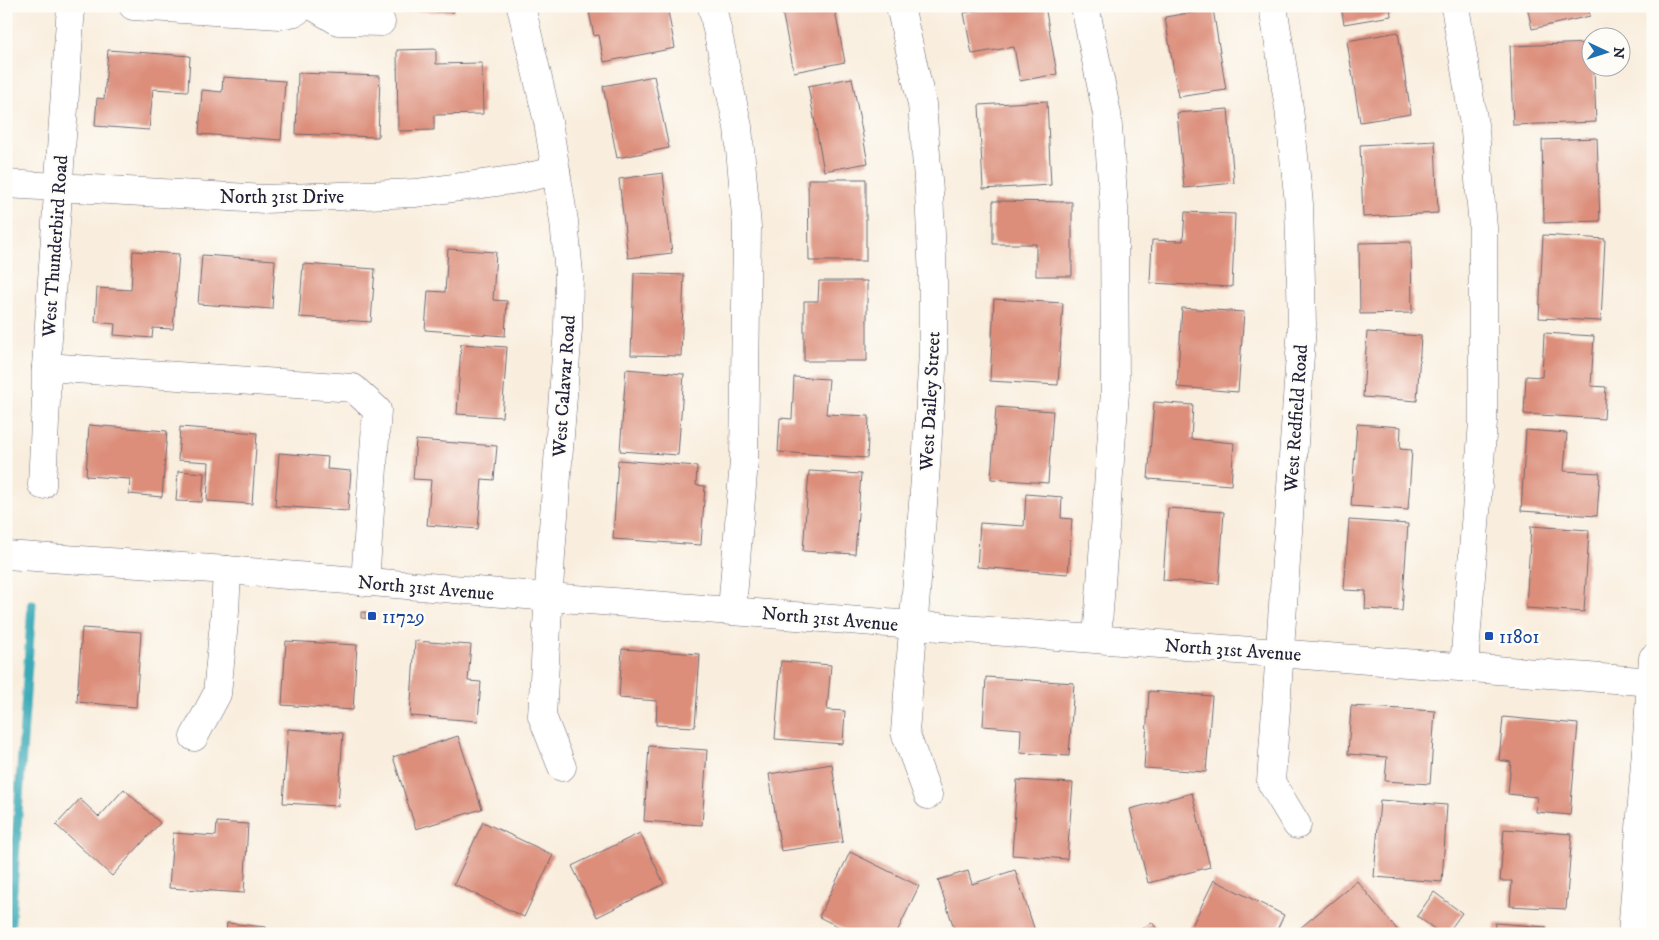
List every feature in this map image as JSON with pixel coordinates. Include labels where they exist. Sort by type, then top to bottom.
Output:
[{"type":"street","name":"West Thunderbird Road","points":[[42,485],[46,367],[71,6]]},
{"type":"street","points":[[132,6],[280,15],[295,12],[304,6]]},
{"type":"street","points":[[314,6],[338,20],[381,22]]},
{"type":"street","name":"West Calavar Road","points":[[522,6],[548,122],[564,221],[569,274],[568,329],[542,716],[562,766]]},
{"type":"street","points":[[712,6],[738,127],[747,227],[744,461],[732,610]]},
{"type":"street","name":"West Dailey Street","points":[[900,6],[922,104],[933,278],[933,353],[905,732],[928,795]]},
{"type":"street","points":[[1084,6],[1107,114],[1114,208],[1115,392],[1097,638]]},
{"type":"street","name":"West Redfield Road","points":[[1273,6],[1289,108],[1299,204],[1302,325],[1271,782],[1297,824]]},
{"type":"street","points":[[1454,6],[1475,131],[1483,228],[1483,422],[1464,666]]},
{"type":"street","name":"North 31st Drive","points":[[6,184],[264,200],[416,193],[556,172]]},
{"type":"street","points":[[46,367],[353,388],[377,410],[365,582]]},
{"type":"street","name":"North 31st Avenue","points":[[6,555],[227,570],[549,597],[1464,666],[1652,674]]},
{"type":"street","points":[[194,737],[217,694],[227,570]]},
{"type":"street","points":[[1632,934],[1652,674]]},
{"type":"building","points":[[371,6],[454,6],[454,12],[371,10]]},
{"type":"building","points":[[588,6],[667,6],[675,48],[604,62],[599,35],[594,36]]},
{"type":"building","points":[[781,6],[834,6],[845,62],[794,72]]},
{"type":"building","points":[[1002,6],[1045,6],[1057,74],[1020,81],[1014,47],[972,54],[964,13]]},
{"type":"building","points":[[1341,6],[1390,6],[1391,16],[1344,24]]},
{"type":"building","points":[[1527,6],[1588,6],[1590,16],[1532,29]]},
{"type":"building","points":[[1213,9],[1226,90],[1178,97],[1165,17]]},
{"type":"building","points":[[1398,32],[1411,114],[1360,122],[1347,41]]},
{"type":"building","points":[[1582,43],[1582,78],[1594,78],[1596,122],[1513,125],[1510,46]]},
{"type":"building","points":[[436,49],[436,64],[482,63],[483,114],[434,115],[434,130],[398,131],[397,50]]},
{"type":"building","points":[[108,50],[190,56],[188,91],[153,89],[149,130],[95,126],[97,98],[104,99]]},
{"type":"building","points":[[298,73],[380,76],[378,137],[296,134]]},
{"type":"building","points":[[654,76],[669,148],[617,158],[603,86]]},
{"type":"building","points":[[223,77],[285,81],[281,140],[199,134],[202,90],[222,92]]},
{"type":"building","points":[[852,78],[868,163],[824,171],[808,86]]},
{"type":"building","points":[[1047,101],[1051,185],[983,189],[979,105]]},
{"type":"building","points":[[1228,109],[1234,183],[1184,188],[1177,113]]},
{"type":"building","points":[[1597,138],[1600,221],[1544,223],[1542,140]]},
{"type":"building","points":[[1435,141],[1438,213],[1363,217],[1360,145]]},
{"type":"building","points":[[663,173],[672,253],[628,258],[619,179]]},
{"type":"building","points":[[808,179],[866,179],[866,261],[809,261]]},
{"type":"building","points":[[993,201],[1072,202],[1072,276],[1036,276],[1036,244],[993,244]]},
{"type":"building","points":[[1185,212],[1235,214],[1232,287],[1150,283],[1152,240],[1183,241]]},
{"type":"building","points":[[1543,235],[1605,239],[1601,321],[1539,318]]},
{"type":"building","points":[[1411,242],[1412,313],[1360,314],[1359,243]]},
{"type":"building","points":[[448,249],[496,252],[493,300],[507,301],[505,336],[425,330],[428,291],[445,292]]},
{"type":"building","points":[[133,251],[179,254],[173,329],[153,328],[152,338],[114,335],[115,324],[95,322],[97,288],[131,290]]},
{"type":"building","points":[[202,255],[275,260],[272,309],[198,304]]},
{"type":"building","points":[[303,264],[375,269],[371,322],[299,317]]},
{"type":"building","points":[[634,273],[684,275],[681,356],[631,355]]},
{"type":"building","points":[[819,281],[867,281],[867,361],[804,361],[804,301],[818,301]]},
{"type":"building","points":[[994,299],[1063,303],[1058,385],[990,381]]},
{"type":"building","points":[[1182,308],[1244,312],[1238,392],[1177,387]]},
{"type":"building","points":[[1367,332],[1421,336],[1417,401],[1363,397]]},
{"type":"building","points":[[1544,333],[1594,336],[1591,386],[1606,387],[1604,419],[1524,414],[1526,376],[1542,377]]},
{"type":"building","points":[[461,344],[507,347],[502,417],[457,414]]},
{"type":"building","points":[[626,369],[684,374],[678,455],[620,451]]},
{"type":"building","points":[[794,377],[829,379],[826,414],[869,416],[867,458],[778,452],[780,418],[792,419]]},
{"type":"building","points":[[1154,402],[1193,405],[1191,439],[1234,443],[1231,485],[1148,479]]},
{"type":"building","points":[[996,407],[1053,411],[1048,483],[991,479]]},
{"type":"building","points":[[1357,424],[1401,427],[1400,449],[1412,450],[1408,510],[1351,506]]},
{"type":"building","points":[[89,425],[167,431],[162,497],[129,494],[130,479],[86,476]]},
{"type":"building","points":[[180,427],[257,433],[252,504],[207,501],[209,462],[178,460]]},
{"type":"building","points":[[1526,430],[1567,433],[1564,471],[1600,473],[1597,516],[1521,511]]},
{"type":"building","points":[[416,440],[497,446],[494,480],[482,479],[478,529],[427,525],[431,480],[413,479]]},
{"type":"building","points":[[279,453],[328,457],[327,469],[351,471],[348,511],[275,506]]},
{"type":"building","points":[[618,460],[697,466],[696,485],[705,486],[701,545],[613,539]]},
{"type":"building","points":[[178,471],[204,473],[202,502],[176,501]]},
{"type":"building","points":[[809,471],[861,474],[855,554],[803,551]]},
{"type":"building","points":[[1026,494],[1062,497],[1061,518],[1072,519],[1068,574],[977,567],[980,523],[1024,526]]},
{"type":"building","points":[[1168,508],[1224,512],[1219,584],[1163,580]]},
{"type":"building","points":[[1349,520],[1408,524],[1402,611],[1365,609],[1366,591],[1344,590]]},
{"type":"building","points":[[1531,526],[1589,530],[1584,612],[1526,608]]},
{"type":"building","points":[[361,612],[376,613],[375,619],[361,618]]},
{"type":"building","points":[[82,628],[141,632],[136,707],[77,702]]},
{"type":"building","points":[[286,641],[357,645],[353,710],[282,705]]},
{"type":"building","points":[[415,641],[471,645],[468,681],[481,682],[478,721],[410,716]]},
{"type":"building","points":[[622,649],[700,654],[695,727],[656,725],[657,701],[619,698]]},
{"type":"building","points":[[781,661],[831,665],[827,710],[845,711],[843,744],[775,739]]},
{"type":"building","points":[[986,677],[1074,683],[1069,756],[1020,753],[1021,729],[983,726]]},
{"type":"building","points":[[1149,691],[1212,696],[1206,772],[1144,768]]},
{"type":"building","points":[[1351,706],[1435,711],[1430,784],[1385,781],[1387,757],[1348,754]]},
{"type":"building","points":[[1503,717],[1578,724],[1570,815],[1536,812],[1537,797],[1508,794],[1511,762],[1499,760]]},
{"type":"building","points":[[288,729],[343,733],[338,806],[283,803]]},
{"type":"building","points":[[458,736],[482,809],[416,829],[393,757]]},
{"type":"building","points":[[649,746],[707,750],[702,825],[644,821]]},
{"type":"building","points":[[832,764],[843,842],[781,851],[769,774]]},
{"type":"building","points":[[1017,780],[1073,783],[1067,859],[1012,855]]},
{"type":"building","points":[[124,789],[160,823],[112,876],[56,825],[80,799],[99,817]]},
{"type":"building","points":[[1192,793],[1210,867],[1148,883],[1130,809]]},
{"type":"building","points":[[1380,800],[1447,805],[1442,882],[1374,877]]},
{"type":"building","points":[[217,822],[248,824],[244,893],[169,888],[173,833],[216,836]]},
{"type":"building","points":[[483,822],[553,855],[524,917],[454,884]]},
{"type":"building","points":[[1504,829],[1572,834],[1566,909],[1510,906],[1512,881],[1500,881]]},
{"type":"building","points":[[640,833],[664,884],[597,917],[572,866]]},
{"type":"building","points":[[850,852],[919,886],[896,934],[853,934],[819,917]]},
{"type":"building","points":[[1015,870],[1035,931],[1028,934],[996,934],[995,932],[989,934],[956,934],[938,880],[968,871],[972,884]]},
{"type":"building","points":[[1214,880],[1284,915],[1275,934],[1188,934]]},
{"type":"building","points":[[1357,881],[1399,932],[1397,934],[1303,934],[1299,929]]},
{"type":"building","points":[[1434,892],[1462,913],[1447,934],[1441,934],[1417,916]]},
{"type":"building","points":[[1152,922],[1160,934],[1134,934]]},
{"type":"building","points":[[227,923],[266,927],[266,934],[226,934]]},
{"type":"building","points":[[1495,923],[1546,927],[1545,934],[1494,934]]},
{"type":"waterway","points":[[10,934],[32,604]]},
{"type":"place","name":"11729","points":[[372,616]]},
{"type":"place","name":"11801","points":[[1489,636]]}]
